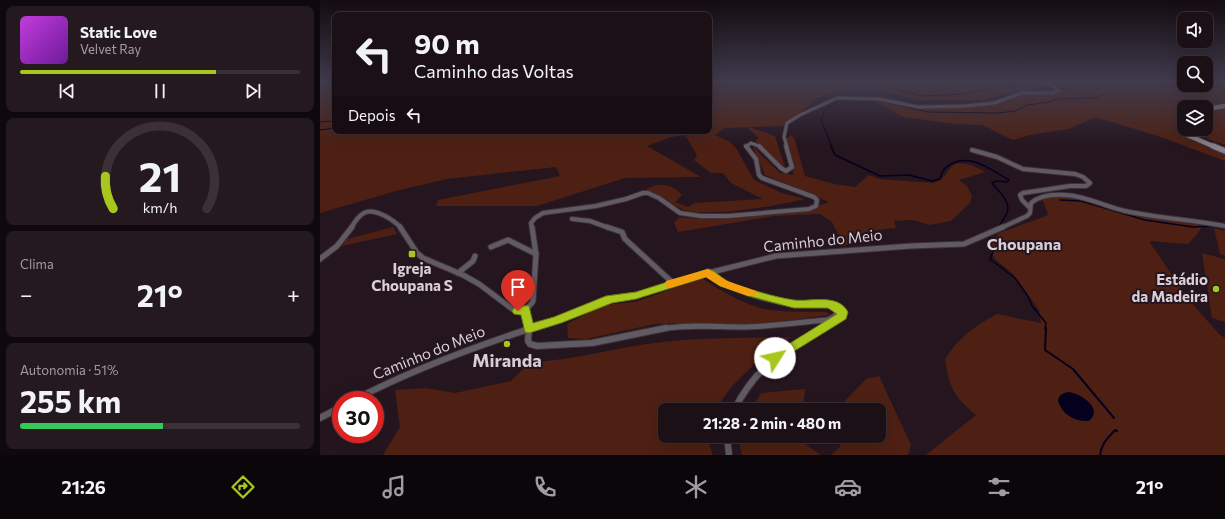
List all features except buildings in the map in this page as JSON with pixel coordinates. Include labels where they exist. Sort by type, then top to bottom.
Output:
[{"type":"main road","points":[[1213,108],[1225,106]]},
{"type":"main road","points":[[1190,136],[1225,151]]},
{"type":"street","points":[[320,259],[337,246],[363,213],[370,211],[386,217],[400,226],[417,253],[423,258],[479,284],[514,310],[518,311],[526,309],[533,301],[536,254],[531,223],[534,218],[543,213],[596,206],[626,199],[643,193],[648,193],[659,198],[680,213],[701,216],[728,216],[813,208],[817,203],[814,197],[762,178],[759,175],[756,159],[745,146],[750,143],[759,145],[779,168],[786,171],[790,170],[792,163],[786,148],[784,137],[787,123],[827,102]]},
{"type":"street","points":[[892,102],[910,106],[965,106],[996,102]]},
{"type":"street","points":[[972,150],[990,155],[1024,169],[1075,174],[1083,177],[1090,183],[1086,186],[1070,186],[1023,193],[1020,195],[1021,198],[1029,207]]},
{"type":"street","name":"Caminho do Meio","points":[[372,391],[393,380],[478,345],[557,320],[610,299],[636,295],[708,273],[776,256],[911,246],[964,244],[1027,216],[1030,212],[1029,207],[1033,200],[1060,194],[1085,198],[1117,209],[1160,217],[1225,226]]},
{"type":"street","points":[[572,218],[590,221],[622,232],[625,239],[673,283]]},
{"type":"street","points":[[491,247],[508,240],[536,254]]},
{"type":"street","points":[[458,273],[473,261],[475,256]]},
{"type":"street","points":[[708,273],[723,284],[766,298],[794,304],[828,304],[833,305],[838,310],[843,312],[842,316],[785,351],[765,366],[752,380],[738,403]]},
{"type":"street","points":[[526,309],[529,329],[528,342],[533,345],[592,343],[671,327],[710,326],[742,328],[827,320],[836,316],[838,310]]},
{"type":"street","points":[[320,418],[332,412]]},
{"type":"street","points":[[728,443],[729,455]]},
{"type":"shaded area","points":[[320,102],[332,102],[332,134],[712,134],[712,102],[812,102],[785,126],[749,127],[775,136],[785,167],[777,162],[755,141],[759,138],[747,127],[725,128],[715,135],[730,142],[736,148],[754,180],[782,193],[805,199],[779,205],[731,211],[689,211],[677,206],[659,195],[645,190],[650,187],[660,185],[669,186],[674,188],[682,195],[675,202],[688,207],[694,203],[763,199],[731,183],[723,173],[711,173],[694,160],[697,155],[685,135],[671,137],[647,146],[701,177],[625,178],[537,206],[436,206],[438,200],[560,176],[556,167],[447,179],[396,191],[320,213]]},
{"type":"shaded area","points":[[878,102],[893,102],[910,106],[965,106],[996,102],[1177,102],[1177,136],[1194,136],[1225,151],[1225,161],[1158,136],[1095,117],[1069,129],[1030,135],[1013,140],[982,125],[956,124],[903,117]]},
{"type":"shaded area","points":[[1213,102],[1225,102],[1225,106],[1213,106]]},
{"type":"shaded area","points":[[1225,109],[1225,145],[1208,139],[1204,136],[1213,136],[1213,111]]},
{"type":"shaded area","points":[[790,136],[794,137],[805,176],[834,184],[855,187],[869,175],[880,179],[933,183],[942,178],[952,166],[959,163],[973,166],[985,172],[959,180],[967,186],[972,196],[970,203],[951,221],[930,225],[913,220],[894,221],[896,228],[868,231],[854,244],[842,246],[832,222],[820,214],[774,216],[678,232],[674,223],[679,217],[704,219],[740,217],[810,207],[829,202],[765,175],[753,147],[755,147],[759,153],[780,173],[794,175],[785,139]]},
{"type":"shaded area","points":[[1060,194],[1160,217],[1205,222],[1188,244],[1149,241],[1189,300],[1220,335],[1225,338],[1225,455],[926,455],[976,415],[957,397],[951,385],[945,360],[961,339],[997,314],[1041,323],[1039,310],[1013,274],[995,259],[990,248],[991,243],[999,233],[1046,216],[1048,214],[1042,198]]},
{"type":"shaded area","points":[[393,227],[397,234],[342,246],[347,239]]},
{"type":"shaded area","points":[[1214,228],[1225,231],[1225,256],[1220,254]]},
{"type":"shaded area","name":"Estádio da Madeira","points":[[1202,253],[1225,259],[1225,322],[1212,318]]},
{"type":"shaded area","points":[[702,278],[730,295],[760,308],[768,310],[826,312],[830,315],[742,326],[697,323],[655,324],[586,339],[568,338],[567,324],[595,309],[612,304],[635,302]]},
{"type":"shaded area","points":[[792,337],[771,348],[732,386],[720,403],[658,403],[658,443],[709,443],[713,455],[383,455],[400,427],[395,390],[425,388],[455,393],[511,381],[530,362],[577,357],[654,343],[706,339]]},
{"type":"shaded area","points":[[879,376],[911,445],[908,455],[831,455],[840,447],[840,443],[886,443],[886,403],[843,403],[866,379]]},
{"type":"shaded area","points":[[805,389],[804,403],[755,403],[761,393]]},
{"type":"shaded area","points":[[1069,392],[1074,393],[1089,402],[1094,411],[1093,416],[1089,421],[1079,420],[1069,416],[1062,409],[1058,400],[1062,394]]},
{"type":"shaded area","points":[[739,443],[803,443],[821,455],[742,455]]},
{"type":"waterway","points":[[825,111],[836,102]]},
{"type":"waterway","points":[[885,102],[928,112],[998,113],[1015,111],[1027,105],[1048,102]]},
{"type":"waterway","points":[[824,113],[821,120],[832,147]]},
{"type":"waterway","points":[[320,122],[332,121]]},
{"type":"waterway","points":[[320,130],[332,128]]},
{"type":"waterway","points":[[831,146],[835,155],[880,176],[909,175],[932,181],[940,179],[945,169],[958,161],[969,161],[983,165],[1009,180],[1007,182],[996,181],[992,183],[1004,197],[1008,209],[999,227]]},
{"type":"waterway","points":[[1060,200],[1081,201],[1145,220],[1193,227],[1213,226]]},
{"type":"waterway","points":[[990,237],[988,240],[990,244]]},
{"type":"waterway","points":[[993,252],[990,259],[1015,278],[1029,298],[1032,306],[1046,323],[1045,329]]},
{"type":"waterway","points":[[1046,328],[1045,350],[1073,369],[1114,418]]},
{"type":"waterway","points":[[1100,455],[1105,441],[1115,430],[1117,431]]},
{"type":"slow traffic","points":[[670,284],[708,273],[723,284],[752,293]]},
{"type":"place","name":"Igreja Choupana S","points":[[412,254]]},
{"type":"place","name":"Estádio da Madeira","points":[[1216,289]]},
{"type":"place","name":"Miranda","points":[[507,344]]},
{"type":"district","name":"Choupana","points":[[1024,244]]},
{"type":"route","points":[[518,311],[526,309],[529,329],[557,320],[610,299],[636,295],[708,273],[723,284],[772,299],[794,304],[828,304],[833,305],[838,310],[843,312],[842,316],[775,358]]}]
